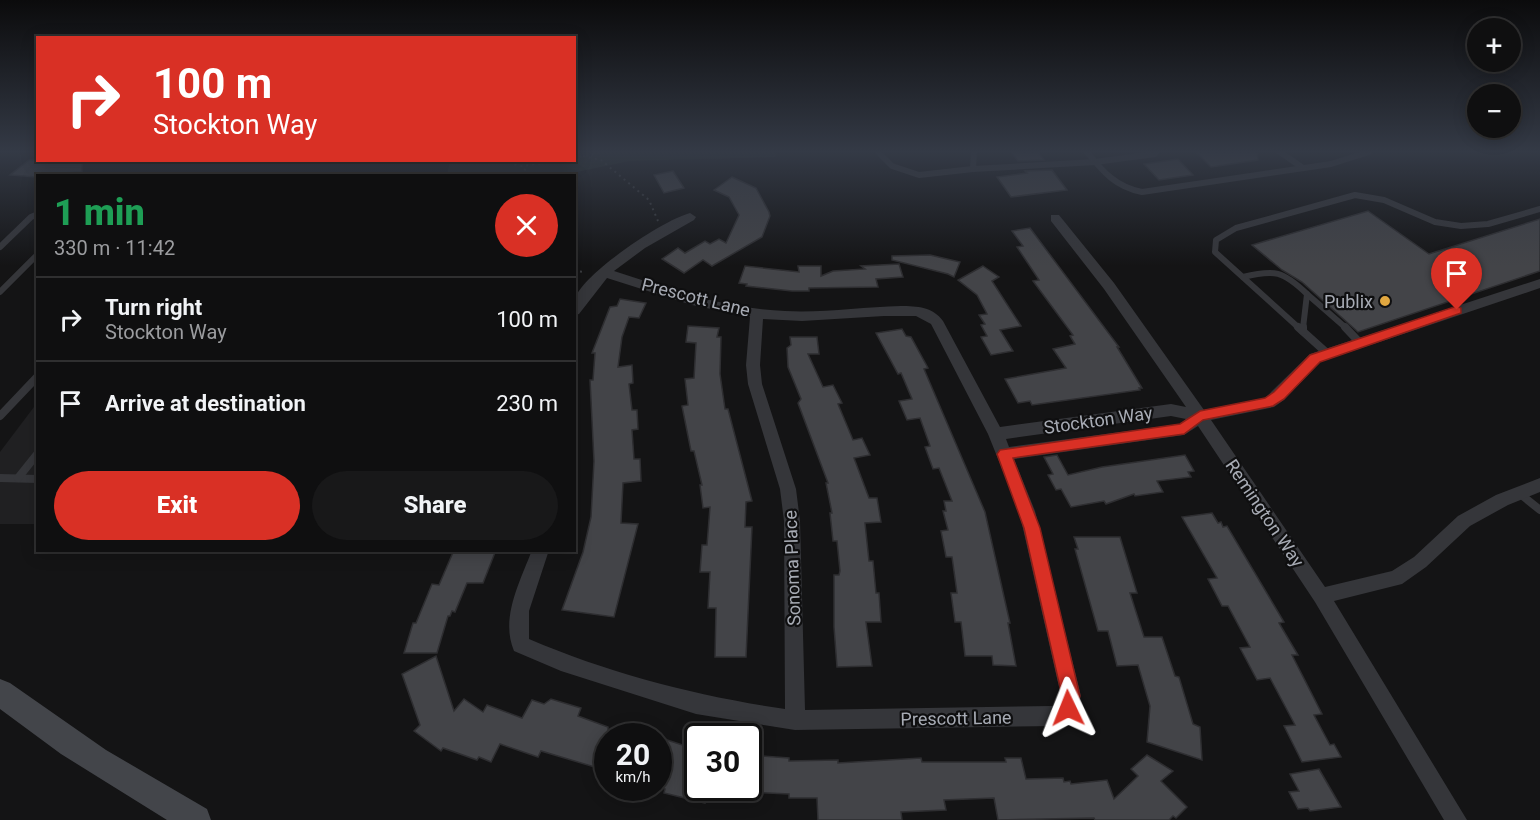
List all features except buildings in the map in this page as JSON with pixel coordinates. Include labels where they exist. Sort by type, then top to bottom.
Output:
[{"type":"main road","points":[[0,692],[58,737],[125,780],[196,820]]},
{"type":"street","name":"Prescott Lane","points":[[576,308],[586,291],[603,272],[666,229],[690,217]]},
{"type":"street","name":"Remington Way","points":[[1055,218],[1109,286],[1321,596],[1456,820]]},
{"type":"street","name":"Prescott Lane","points":[[540,552],[517,620],[517,636],[526,650],[696,704],[795,720],[1055,716],[1068,708],[1071,696],[1032,528],[996,434],[942,330],[929,315],[909,311],[807,316],[757,313],[701,303],[603,272]]},
{"type":"street","name":"Stockton Way","points":[[996,434],[1171,410],[1200,416],[1269,403],[1279,396],[1315,358],[1540,283]]},
{"type":"street","name":"Sonoma Place","points":[[757,313],[753,365],[755,384],[788,489],[792,521],[795,720]]},
{"type":"street","name":"Stockton Way","points":[[1005,454],[1184,429],[1200,416]]},
{"type":"street","points":[[1321,596],[1396,578],[1420,562],[1464,521],[1502,500],[1540,485]]},
{"type":"lane","points":[[1126,190],[1154,190]]},
{"type":"lane","points":[[1328,354],[1215,252],[1216,240],[1236,228],[1355,195],[1384,200],[1435,222],[1461,226],[1488,224],[1540,209]]},
{"type":"lane","points":[[0,247],[36,215]]},
{"type":"lane","points":[[0,292],[36,256]]},
{"type":"lane","points":[[1243,277],[1272,270],[1282,273],[1340,321],[1360,343]]},
{"type":"lane","points":[[1303,331],[1307,294]]},
{"type":"lane","points":[[0,416],[36,378]]},
{"type":"lane","points":[[18,478],[36,456]]},
{"type":"lane","points":[[0,478],[36,479]]},
{"type":"lane","points":[[1519,493],[1540,510]]},
{"type":"path","points":[[637,190],[649,200],[656,220],[666,229]]},
{"type":"shaded area","points":[[36,404],[36,524],[0,524],[0,452]]},
{"type":"place","name":"Publix","points":[[1385,301]]},
{"type":"route","points":[[1068,708],[1071,696],[1032,528],[1005,454],[1184,429],[1200,416],[1269,403],[1279,396],[1315,358],[1457,310]]}]
